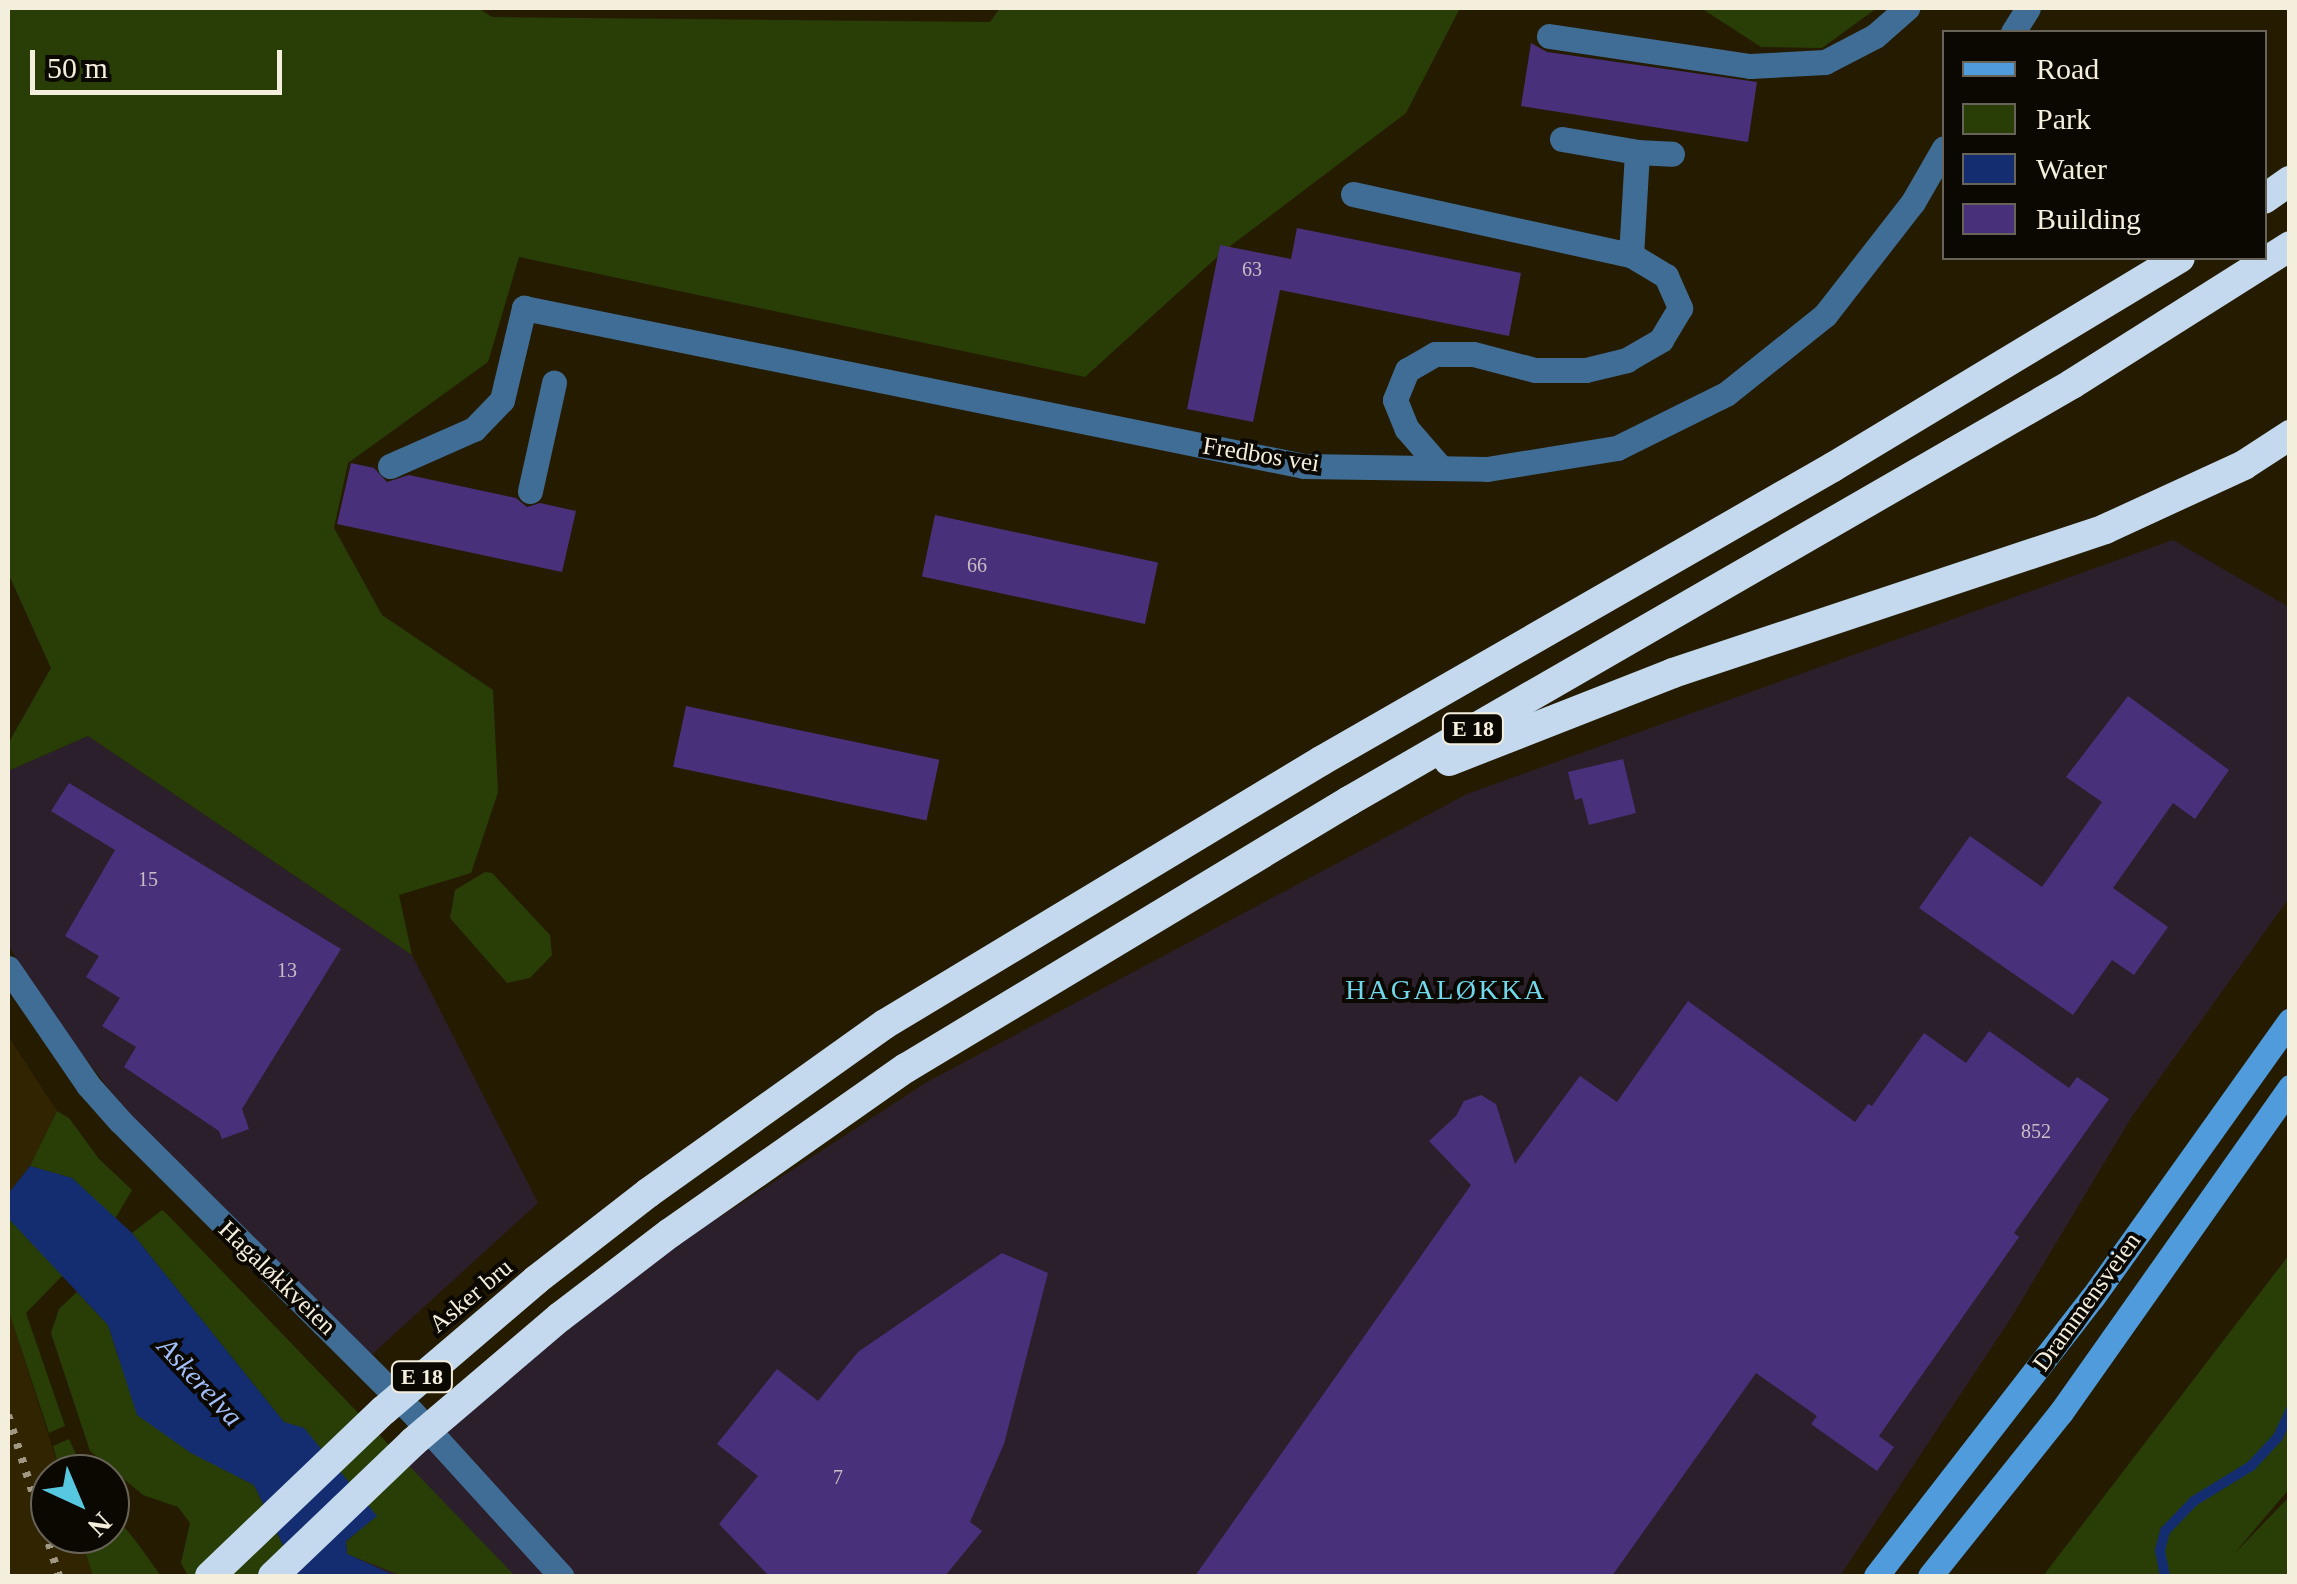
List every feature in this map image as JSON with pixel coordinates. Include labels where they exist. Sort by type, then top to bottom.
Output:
[{"type":"highway","points":[[2267,198],[2290,181]]},
{"type":"highway","name":"E 18","points":[[273,1576],[413,1442],[560,1317],[670,1234],[906,1068],[1349,800],[1910,480],[2088,374],[2290,246]]},
{"type":"highway","name":"Asker bru","points":[[210,1576],[384,1410],[536,1280],[648,1193],[902,1014],[1320,761],[1833,468],[2177,260]]},
{"type":"highway","name":"E 18","points":[[1349,800],[1673,673],[2105,529],[2244,465],[2290,435]]},
{"type":"main road","name":"Drammensveien","points":[[1876,1576],[2092,1298],[2290,1020]]},
{"type":"main road","name":"Drammensveien","points":[[1930,1576],[2072,1396],[2290,1087]]},
{"type":"street","points":[[1549,36],[1750,66],[1826,62],[1875,36],[1906,8]]},
{"type":"street","points":[[2014,30],[2028,8]]},
{"type":"street","points":[[1562,139],[1672,154]]},
{"type":"street","name":"Fredbos vei","points":[[390,466],[474,429],[502,400],[524,308],[1304,466],[1487,469],[1617,448],[1726,394],[1825,315],[1913,202],[1942,151]]},
{"type":"street","points":[[1631,255],[1636,152]]},
{"type":"street","points":[[1353,194],[1631,255],[1666,276],[1680,308],[1661,340],[1628,360],[1586,370],[1534,370],[1472,354],[1435,354],[1407,370],[1395,400],[1407,429],[1440,467]]},
{"type":"street","points":[[530,490],[554,383]]},
{"type":"street","name":"Hagaløkkveien","points":[[8,968],[88,1085],[120,1122],[412,1412],[561,1576]]},
{"type":"shaded area","points":[[2173,540],[2289,607],[2289,898],[2131,1118],[2011,1318],[1840,1576],[560,1576],[438,1436],[606,1291],[927,1082],[1467,794]]},
{"type":"shaded area","points":[[88,736],[412,955],[538,1203],[368,1358],[124,1109],[33,989],[8,944],[8,771]]},
{"type":"shaded area","points":[[8,1036],[57,1111],[30,1166],[8,1194]]},
{"type":"shaded area","points":[[8,1309],[55,1454],[30,1454],[30,1554],[86,1554],[93,1576],[8,1576]]},
{"type":"shaded area","points":[[432,1441],[551,1576],[297,1576]]},
{"type":"green space","points":[[8,8],[478,8],[492,17],[990,22],[1000,8],[1460,8],[1406,113],[1225,250],[1085,377],[519,257],[488,362],[348,463],[334,528],[382,615],[493,690],[498,792],[471,873],[399,895],[412,955],[88,736],[8,771],[8,744],[51,668],[8,573]]},
{"type":"green space","points":[[1701,8],[1877,8],[1822,48],[1761,47]]},
{"type":"green space","points":[[485,872],[492,873],[550,935],[552,955],[530,978],[507,983],[450,918],[455,890]]},
{"type":"green space","points":[[57,1111],[69,1118],[99,1159],[132,1190],[115,1219],[72,1178],[30,1166]]},
{"type":"green space","points":[[162,1210],[515,1576],[402,1576],[347,1554],[346,1542],[376,1515],[284,1422],[132,1233]]},
{"type":"green space","points":[[8,1218],[64,1274],[26,1313],[65,1426],[49,1433],[8,1309]]},
{"type":"green space","points":[[2289,1255],[2289,1489],[2233,1555],[2289,1497],[2289,1576],[2043,1576]]},
{"type":"green space","points":[[77,1292],[108,1325],[118,1357],[226,1470],[254,1485],[298,1576],[188,1576],[181,1563],[190,1523],[178,1507],[143,1495],[130,1484],[130,1454],[90,1451],[51,1333],[59,1309]]},
{"type":"green space","points":[[69,1439],[76,1454],[55,1454],[53,1446]]},
{"type":"green space","points":[[130,1534],[161,1576],[93,1576],[86,1554],[130,1554]]},
{"type":"water","name":"Askerelva","points":[[30,1166],[72,1178],[132,1233],[284,1422],[304,1428],[377,1516],[346,1541],[347,1554],[395,1576],[298,1576],[254,1485],[191,1453],[137,1415],[108,1325],[8,1218],[8,1194]]},
{"type":"building","points":[[1531,43],[1547,52],[1757,82],[1748,142],[1521,106]]},
{"type":"building","points":[[1297,228],[1521,273],[1509,336],[1280,290],[1253,422],[1187,409],[1220,245],[1291,259]]},
{"type":"building","points":[[351,463],[374,468],[387,482],[409,475],[516,498],[527,507],[540,503],[576,511],[562,572],[337,524]]},
{"type":"building","points":[[935,515],[1158,562],[1145,624],[922,577]]},
{"type":"building","points":[[2128,696],[2229,770],[2195,819],[2173,803],[2113,888],[2168,927],[2134,975],[2112,960],[2073,1015],[1919,908],[1970,836],[2042,887],[2102,802],[2066,777]]},
{"type":"building","points":[[686,706],[939,760],[926,820],[673,767]]},
{"type":"building","points":[[1623,759],[1636,813],[1589,825],[1582,798],[1575,800],[1568,772]]},
{"type":"building","points":[[69,783],[341,949],[242,1109],[249,1129],[222,1139],[219,1131],[124,1067],[136,1047],[102,1026],[120,998],[86,977],[99,956],[65,936],[115,850],[51,811]]},
{"type":"building","points":[[1688,1001],[1855,1122],[1868,1104],[1872,1106],[1924,1033],[1966,1063],[1989,1031],[2069,1088],[2077,1077],[2109,1099],[2014,1233],[2019,1237],[1879,1436],[1894,1447],[1877,1471],[1811,1424],[1817,1416],[1756,1373],[1612,1576],[1195,1576],[1471,1185],[1429,1141],[1456,1116],[1464,1101],[1481,1095],[1496,1104],[1515,1164],[1580,1076],[1617,1102]]},
{"type":"building","points":[[1002,1253],[1048,1273],[1004,1444],[970,1522],[982,1531],[945,1576],[769,1576],[719,1524],[758,1476],[717,1444],[777,1369],[818,1401],[858,1352]]},
{"type":"waterway","points":[[2165,1576],[2160,1550],[2165,1531],[2194,1501],[2251,1466],[2278,1437],[2290,1411]]},
{"type":"railway","points":[[8,1415],[59,1576]]},
{"type":"district","name":"HAGALØKKA","points":[[1446,990]]}]
